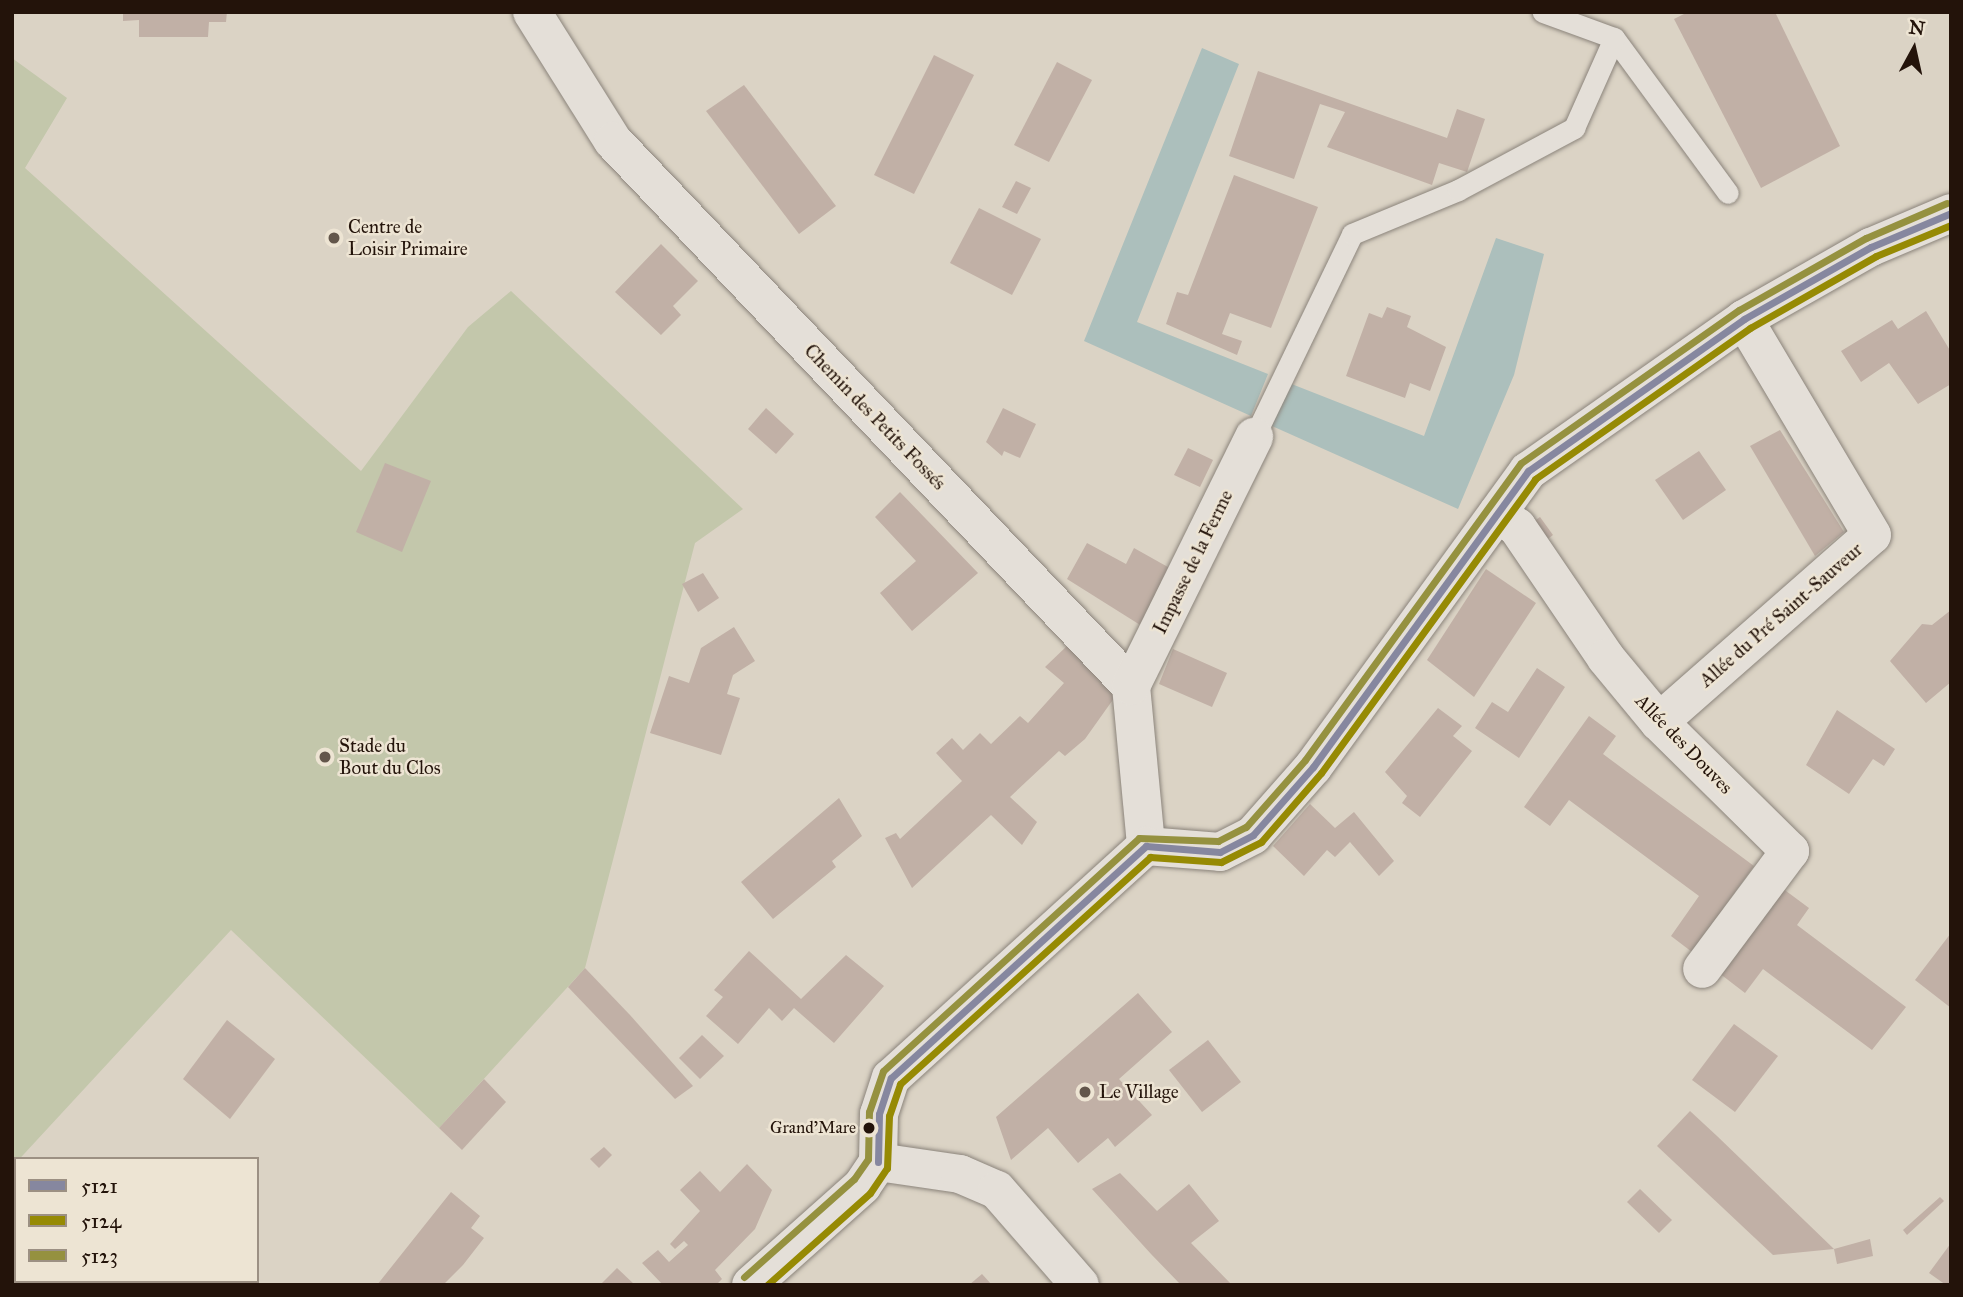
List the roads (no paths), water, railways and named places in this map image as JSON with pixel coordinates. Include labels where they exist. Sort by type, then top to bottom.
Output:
[{"type":"street","name":"Chemin des Petits Fossés","points":[[532,12],[613,141],[1131,686]]},
{"type":"street","points":[[751,1285],[862,1186],[878,1161],[879,1114],[891,1078],[1146,846],[1220,852],[1252,835],[1313,767],[1528,471],[1744,319],[1871,247],[1951,213]]},
{"type":"street","name":"Allée du Pré Saint-Sauveur","points":[[1660,722],[1872,535],[1744,319]]},
{"type":"street","name":"Impasse de la Ferme","points":[[1131,686],[1254,437]]},
{"type":"street","name":"Allée des Douves","points":[[1497,514],[1517,527],[1605,658],[1660,722],[1790,851],[1702,969]]},
{"type":"street","points":[[1131,686],[1146,846]]},
{"type":"street","points":[[878,1161],[960,1174],[998,1189],[1080,1285]]},
{"type":"lane","points":[[1543,12],[1614,38],[1728,193]]},
{"type":"lane","points":[[1254,437],[1352,234],[1458,190],[1574,128],[1614,38]]},
{"type":"place","name":"Centre de Loisir Primaire","points":[[334,238]]},
{"type":"place","name":"Stade du Bout du Clos","points":[[325,757]]},
{"type":"place","name":"Le Village","points":[[1085,1092]]},
{"type":"place","name":"Grand'Mare","points":[[869,1128]]}]
